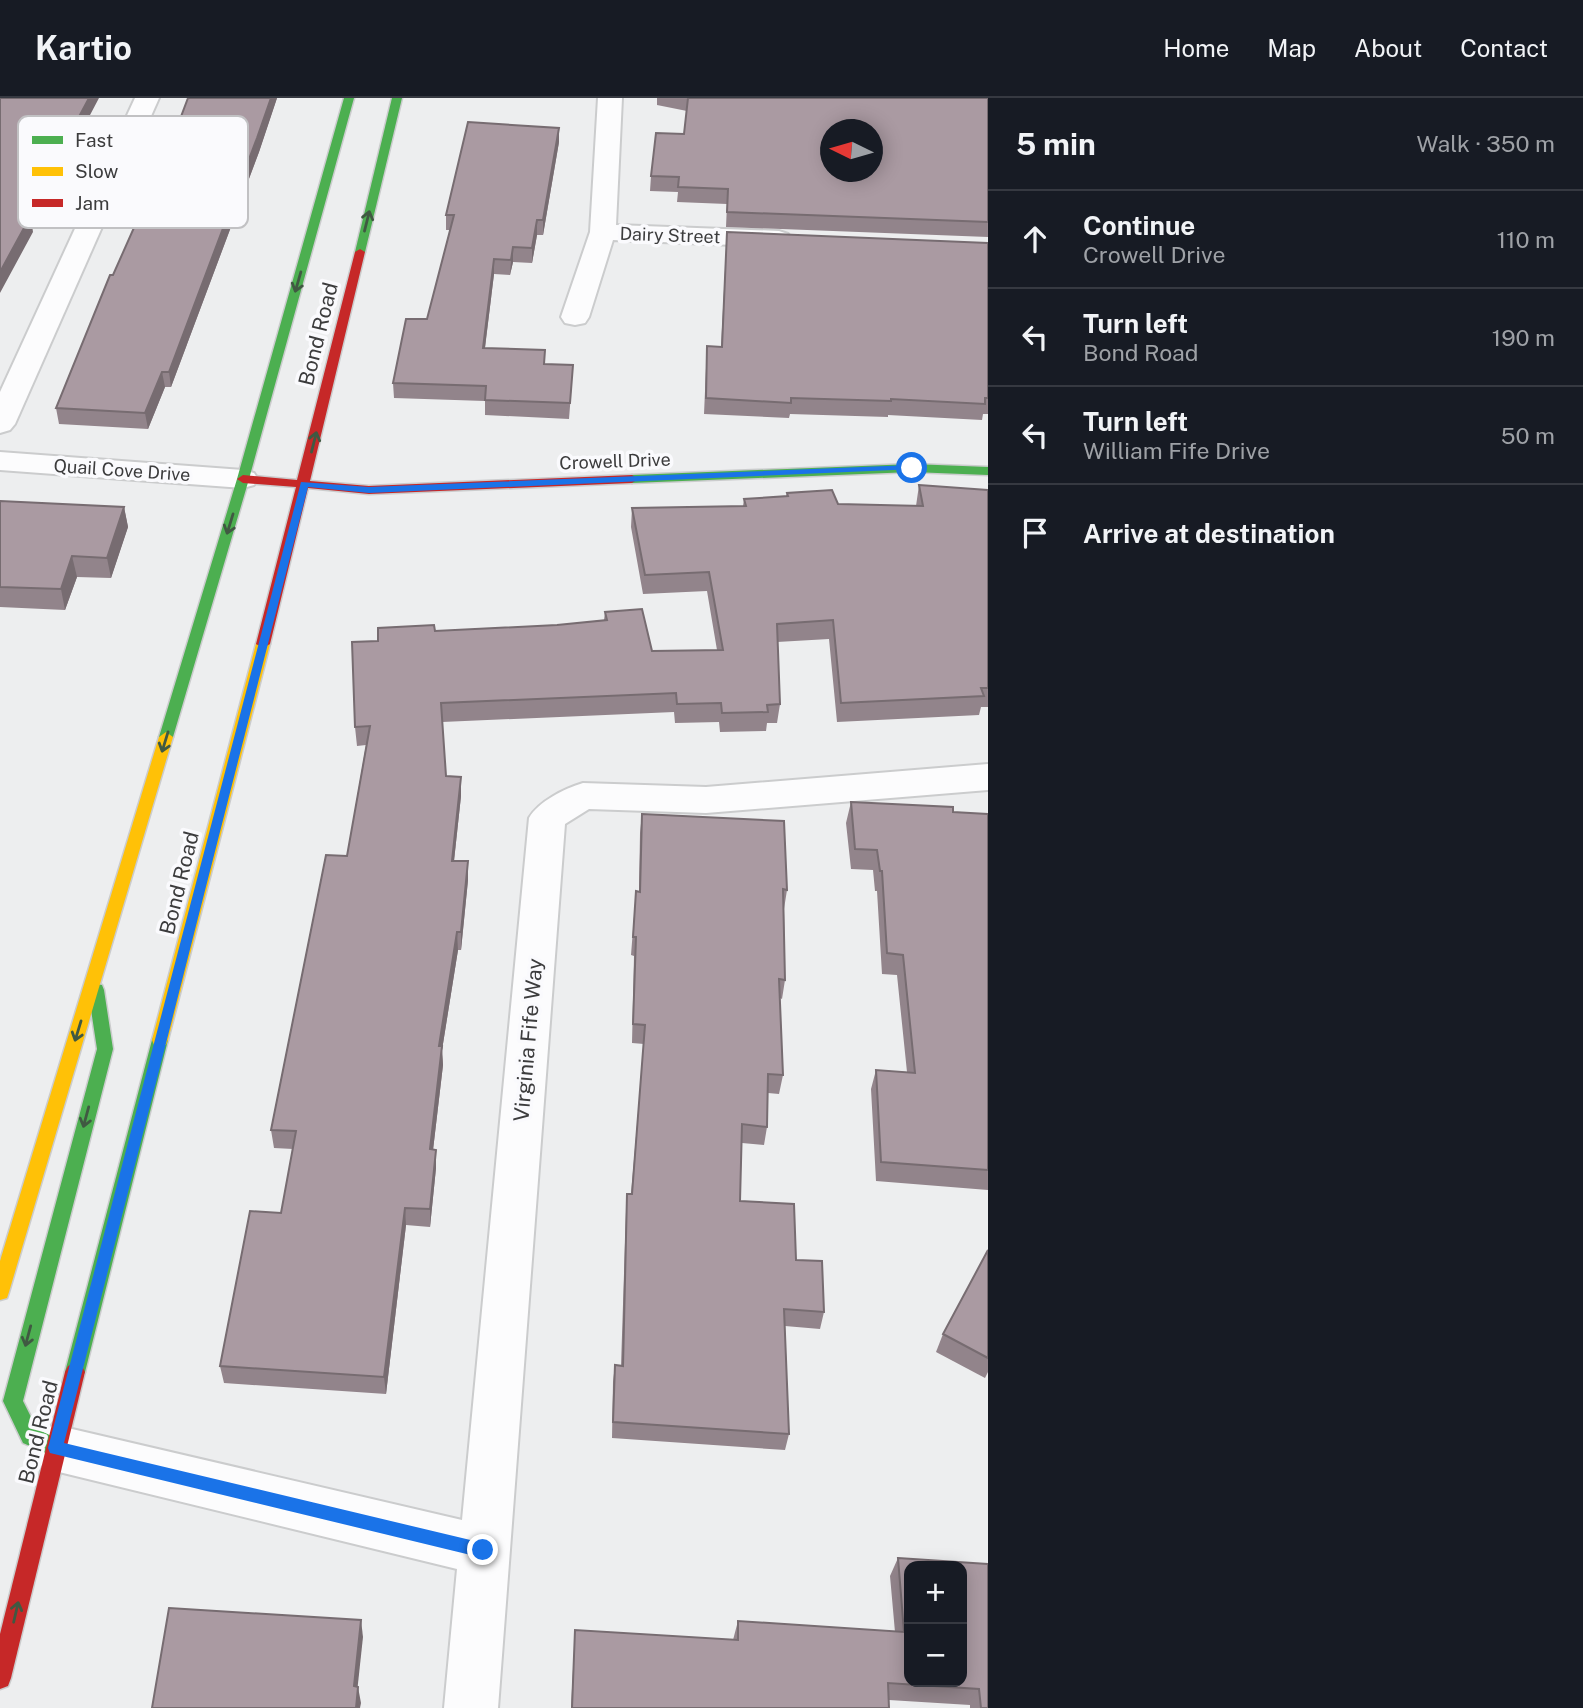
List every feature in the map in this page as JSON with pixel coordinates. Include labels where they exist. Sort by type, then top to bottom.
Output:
[{"type":"main road","name":"Bond Road","points":[[0,1293],[243,479],[349,98]]},
{"type":"main road","name":"Bond Road","points":[[0,1678],[55,1448],[304,484],[397,98]]},
{"type":"main road","name":"Crowell Drive","points":[[243,479],[369,490],[912,468],[988,471]]},
{"type":"main road","points":[[55,1448],[30,1436],[13,1401],[104,1049],[94,978]]},
{"type":"street","points":[[138,116],[146,98]]},
{"type":"street","points":[[575,317],[603,232],[610,98]]},
{"type":"street","points":[[0,424],[88,228]]},
{"type":"street","name":"Dairy Street","points":[[603,232],[809,241]]},
{"type":"street","name":"Quail Cove Drive","points":[[0,461],[243,479]]},
{"type":"street","name":"Virginia Fife Way","points":[[471,1708],[547,818],[583,796],[706,800],[988,777]]},
{"type":"street","points":[[55,1448],[483,1550]]},
{"type":"building","points":[[0,98],[89,98],[79,116],[18,116],[18,228],[24,228],[0,272]]},
{"type":"building","points":[[188,98],[271,98],[248,162],[248,116],[181,116]]},
{"type":"building","points":[[688,98],[988,98],[988,222],[727,212],[728,189],[678,187],[679,177],[651,176],[656,133],[684,134]]},
{"type":"building","points":[[468,122],[559,128],[543,220],[537,220],[532,248],[513,247],[511,260],[494,259],[483,348],[545,350],[544,364],[573,365],[570,403],[485,400],[486,386],[393,383],[406,319],[427,319],[454,215],[446,215]]},
{"type":"building","points":[[134,228],[223,228],[169,372],[162,372],[145,413],[56,408],[110,275],[113,275]]},
{"type":"building","points":[[727,232],[988,243],[988,398],[985,398],[985,404],[791,398],[791,403],[706,398],[707,346],[722,347]]},
{"type":"building","points":[[919,485],[988,490],[988,688],[981,688],[984,696],[841,703],[833,620],[777,624],[780,704],[767,705],[768,712],[722,713],[721,703],[677,704],[676,693],[441,703],[446,776],[461,777],[452,861],[468,861],[461,932],[457,932],[439,1046],[442,1046],[430,1149],[436,1150],[430,1209],[405,1208],[384,1377],[220,1366],[250,1211],[281,1213],[296,1131],[271,1130],[326,855],[347,856],[370,726],[355,727],[352,642],[378,641],[378,628],[434,625],[435,631],[557,625],[607,620],[605,612],[642,609],[652,651],[723,650],[709,572],[645,575],[632,508],[746,506],[744,499],[832,490],[838,504],[923,506]]},
{"type":"building","points":[[0,501],[124,507],[107,558],[72,556],[61,589],[0,587]]},
{"type":"building","points":[[851,802],[953,807],[953,812],[988,814],[988,1170],[881,1162],[876,1070],[915,1073],[903,955],[887,953],[882,871],[877,850],[855,849]]},
{"type":"building","points":[[642,814],[784,821],[787,890],[783,889],[785,980],[779,979],[783,1075],[768,1074],[767,1127],[742,1124],[740,1201],[794,1204],[796,1260],[822,1261],[824,1312],[784,1309],[789,1434],[613,1422],[615,1365],[623,1366],[627,1194],[632,1194],[645,1025],[633,1024],[636,937],[633,937],[636,891],[640,892]]},
{"type":"building","points":[[988,1250],[988,1358],[943,1334]]},
{"type":"building","points":[[898,1558],[943,1561],[904,1561],[904,1632]]},
{"type":"building","points":[[967,1563],[988,1564],[988,1708],[981,1708],[979,1689],[949,1687],[967,1687]]},
{"type":"building","points":[[169,1608],[361,1620],[354,1686],[358,1687],[356,1708],[152,1708]]},
{"type":"building","points":[[738,1621],[904,1632],[904,1684],[888,1683],[889,1708],[572,1708],[575,1630],[738,1640]]},
{"type":"traffic: fast","points":[[166,737],[243,479],[349,98]]},
{"type":"traffic: fast","points":[[360,252],[397,98]]},
{"type":"traffic: fast","points":[[632,479],[912,468],[988,471]]},
{"type":"traffic: fast","points":[[55,1448],[30,1436],[13,1401],[105,1049],[96,990]]},
{"type":"traffic: fast","points":[[75,1372],[160,1040]]},
{"type":"traffic: slow","points":[[160,1040],[263,644]]},
{"type":"traffic: slow","points":[[0,1292],[166,737]]},
{"type":"traffic: jam","points":[[263,644],[360,252]]},
{"type":"traffic: jam","points":[[243,479],[369,490],[632,479]]},
{"type":"traffic: jam","points":[[0,1678],[75,1372]]},
{"type":"route","points":[[483,1550],[55,1448],[304,484],[369,490],[912,468]]}]
